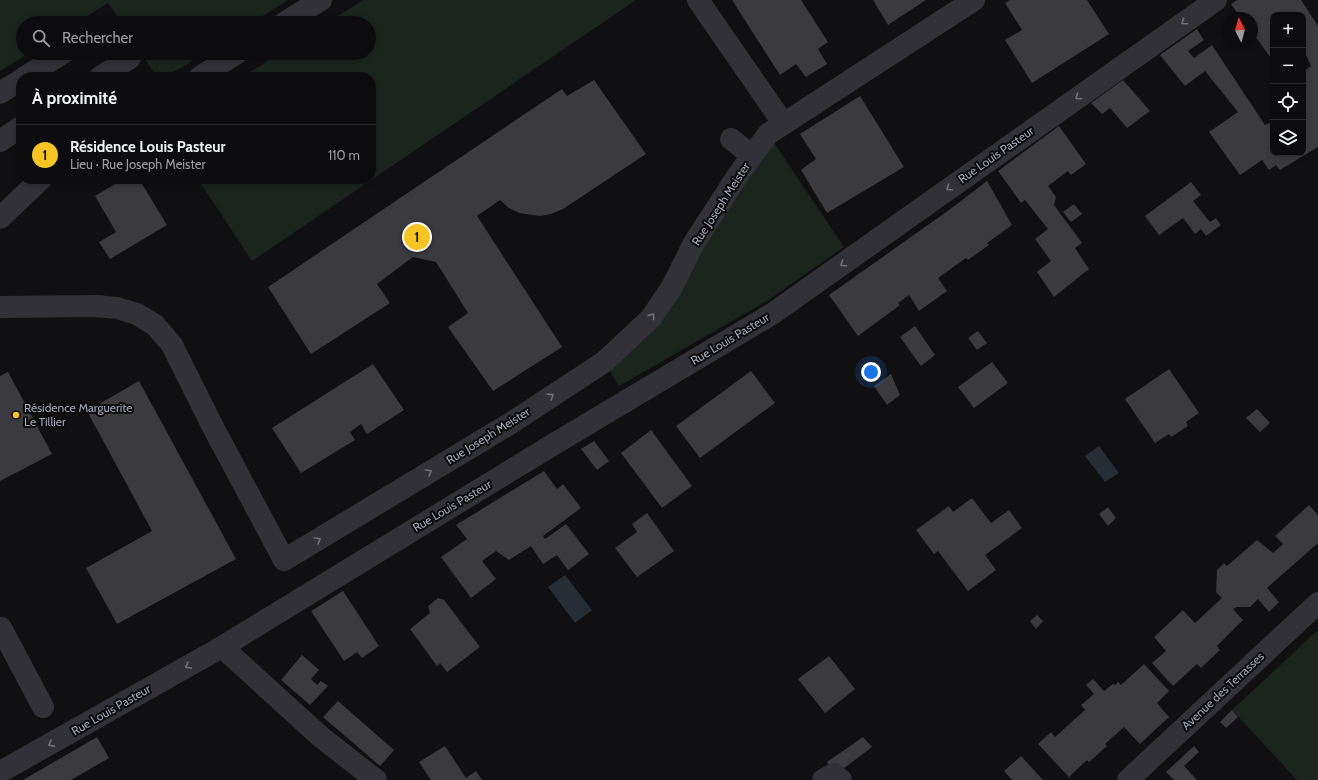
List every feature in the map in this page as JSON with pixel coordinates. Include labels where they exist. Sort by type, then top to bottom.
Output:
[{"type":"street","points":[[295,16],[320,0]]},
{"type":"street","points":[[698,0],[783,123]]},
{"type":"street","name":"Rue Joseph Meister","points":[[0,307],[96,306],[117,308],[137,314],[155,325],[172,345],[213,427],[284,560],[510,423],[604,362],[651,318],[672,287],[694,243],[768,134],[974,0]]},
{"type":"street","name":"Rue Louis Pasteur","points":[[0,772],[222,647],[554,444],[772,314],[1216,0]]},
{"type":"street","points":[[33,72],[52,60]]},
{"type":"street","points":[[108,72],[127,60]]},
{"type":"street","points":[[208,72],[226,60]]},
{"type":"street","points":[[0,93],[16,83]]},
{"type":"street","points":[[0,141],[16,130]]},
{"type":"street","points":[[731,139],[752,156]]},
{"type":"street","points":[[0,196],[26,184]]},
{"type":"street","points":[[0,218],[36,184]]},
{"type":"street","name":"Avenue des Terrasses","points":[[1128,780],[1318,603]]},
{"type":"street","points":[[1,628],[43,707]]},
{"type":"street","points":[[222,647],[321,737],[376,780]]},
{"type":"street","points":[[823,780],[834,774],[841,780]]},
{"type":"shaded area","points":[[0,0],[288,0],[262,16],[117,16],[108,3],[87,16],[16,16],[16,60],[18,60],[0,71]]},
{"type":"shaded area","points":[[363,0],[636,0],[376,177],[376,72],[250,72],[269,60],[376,60],[376,16],[338,16]]},
{"type":"shaded area","points":[[146,60],[193,60],[172,72],[154,72]]},
{"type":"shaded area","points":[[768,134],[844,247],[767,301],[619,386],[604,362],[638,331]]},
{"type":"shaded area","points":[[201,184],[365,184],[252,261]]},
{"type":"shaded area","points":[[1099,446],[1119,473],[1105,482],[1085,456]]},
{"type":"shaded area","points":[[565,575],[592,610],[575,623],[548,587]]},
{"type":"shaded area","points":[[1318,630],[1318,780],[1297,780],[1232,710]]},
{"type":"building","points":[[732,0],[801,0],[828,42],[818,49],[827,64],[806,77],[796,64],[780,75]]},
{"type":"building","points":[[873,0],[926,0],[888,25]]},
{"type":"building","points":[[1010,0],[1087,0],[1109,34],[1032,83],[1005,40],[1022,30],[1005,3]]},
{"type":"building","points":[[1237,0],[1301,0],[1318,26],[1318,147],[1306,154],[1306,70],[1311,66],[1306,55],[1306,12],[1270,12],[1270,57],[1258,40],[1258,12],[1237,12],[1231,4]]},
{"type":"building","points":[[1197,29],[1204,40],[1188,51],[1194,58],[1212,45],[1265,125],[1270,122],[1270,156],[1303,156],[1280,170],[1276,165],[1269,170],[1262,160],[1240,175],[1209,132],[1238,112],[1205,71],[1185,86],[1160,55]]},
{"type":"building","points":[[594,80],[646,154],[563,209],[551,214],[540,216],[519,213],[509,208],[500,200],[477,216],[562,347],[493,391],[448,327],[468,313],[436,262],[413,257],[377,284],[390,303],[311,354],[268,287],[562,89],[567,96]]},
{"type":"building","points":[[1123,80],[1150,111],[1127,128],[1110,108],[1102,114],[1091,103]]},
{"type":"building","points":[[860,96],[904,167],[827,213],[801,170],[816,159],[800,134]]},
{"type":"building","points":[[1059,126],[1086,164],[1071,175],[1068,171],[1048,186],[1056,197],[1054,205],[1082,243],[1075,248],[1089,269],[1054,297],[1037,272],[1051,261],[1035,239],[1048,229],[1025,200],[1021,203],[998,171]]},
{"type":"building","points":[[987,181],[1012,225],[987,243],[989,245],[968,260],[966,258],[938,278],[947,291],[919,311],[909,295],[898,303],[900,305],[858,336],[829,295],[949,210]]},
{"type":"building","points":[[1191,182],[1201,195],[1193,201],[1210,222],[1216,218],[1221,225],[1206,236],[1201,229],[1195,234],[1183,218],[1159,235],[1145,216]]},
{"type":"building","points":[[115,184],[142,184],[167,225],[110,259],[99,242],[116,232],[95,196]]},
{"type":"building","points":[[1074,204],[1082,214],[1071,222],[1063,212]]},
{"type":"building","points":[[915,326],[935,355],[921,366],[900,337]]},
{"type":"building","points":[[978,331],[987,343],[977,350],[968,338]]},
{"type":"building","points":[[992,362],[1008,383],[974,408],[958,387]]},
{"type":"building","points":[[373,364],[404,410],[367,434],[361,424],[350,432],[355,440],[301,473],[272,428]]},
{"type":"building","points":[[1169,369],[1199,413],[1186,422],[1188,426],[1171,437],[1169,434],[1155,443],[1125,399]]},
{"type":"building","points":[[751,371],[775,403],[700,458],[676,426]]},
{"type":"building","name":"Résidence Marguerite Le Tillier","points":[[8,372],[52,454],[0,481],[0,376]]},
{"type":"building","points":[[891,374],[900,395],[887,405],[874,386]]},
{"type":"building","points":[[139,381],[236,559],[117,624],[86,568],[152,531],[87,411]]},
{"type":"building","points":[[1257,409],[1270,423],[1260,432],[1246,418]]},
{"type":"building","points":[[651,430],[692,486],[662,508],[621,453]]},
{"type":"building","points":[[594,441],[609,461],[597,470],[581,449]]},
{"type":"building","points":[[544,471],[557,489],[563,484],[581,508],[543,536],[545,539],[566,524],[589,554],[568,570],[557,555],[543,564],[531,546],[509,560],[496,551],[482,561],[496,579],[471,598],[441,557],[467,539],[456,525]]},
{"type":"building","points":[[972,498],[991,523],[1009,510],[1022,528],[985,555],[996,570],[968,591],[938,551],[934,554],[916,530],[949,506],[953,512]]},
{"type":"building","points":[[1309,505],[1318,515],[1318,543],[1267,588],[1279,602],[1269,612],[1258,599],[1250,607],[1237,607],[1233,609],[1243,620],[1217,646],[1220,650],[1201,668],[1197,664],[1173,686],[1152,663],[1166,651],[1154,637],[1183,610],[1195,623],[1222,598],[1216,592],[1217,570],[1224,563],[1227,566],[1257,540],[1273,553],[1283,544],[1275,536]]},
{"type":"building","points":[[1108,507],[1116,518],[1108,526],[1099,514]]},
{"type":"building","points":[[647,513],[674,551],[637,577],[615,548],[637,532],[632,524]]},
{"type":"building","points":[[343,591],[379,646],[362,658],[357,652],[344,661],[311,611]]},
{"type":"building","points":[[438,598],[444,600],[480,647],[447,672],[440,663],[437,666],[410,629],[430,613],[428,606]]},
{"type":"building","points":[[1037,615],[1043,621],[1036,629],[1030,621]]},
{"type":"building","points":[[302,655],[319,670],[311,679],[317,685],[321,681],[328,686],[310,705],[281,680]]},
{"type":"building","points":[[829,656],[855,689],[825,713],[798,679]]},
{"type":"building","points":[[1144,664],[1169,691],[1157,703],[1169,717],[1140,744],[1124,727],[1105,744],[1107,746],[1089,762],[1087,760],[1069,777],[1038,744],[1051,732],[1055,737],[1085,710],[1081,705],[1094,694],[1086,685],[1093,679],[1104,691],[1118,682],[1121,685]]},
{"type":"building","points":[[338,701],[394,750],[380,766],[323,717]]},
{"type":"building","points":[[1232,710],[1238,717],[1226,728],[1220,722]]},
{"type":"building","points":[[97,737],[109,758],[71,780],[23,780]]},
{"type":"building","points":[[863,737],[872,747],[843,769],[830,767],[827,762]]},
{"type":"building","points":[[445,746],[466,778],[476,771],[482,780],[431,780],[419,762]]},
{"type":"building","points":[[1194,746],[1199,752],[1184,766],[1197,780],[1174,780],[1166,772]]},
{"type":"building","points":[[1021,756],[1043,780],[1012,780],[1004,771]]},
{"type":"place","name":"Résidence Louis Pasteur","points":[[417,237]]},
{"type":"place","name":"Résidence Marguerite Le Tillier","points":[[16,415]]}]
